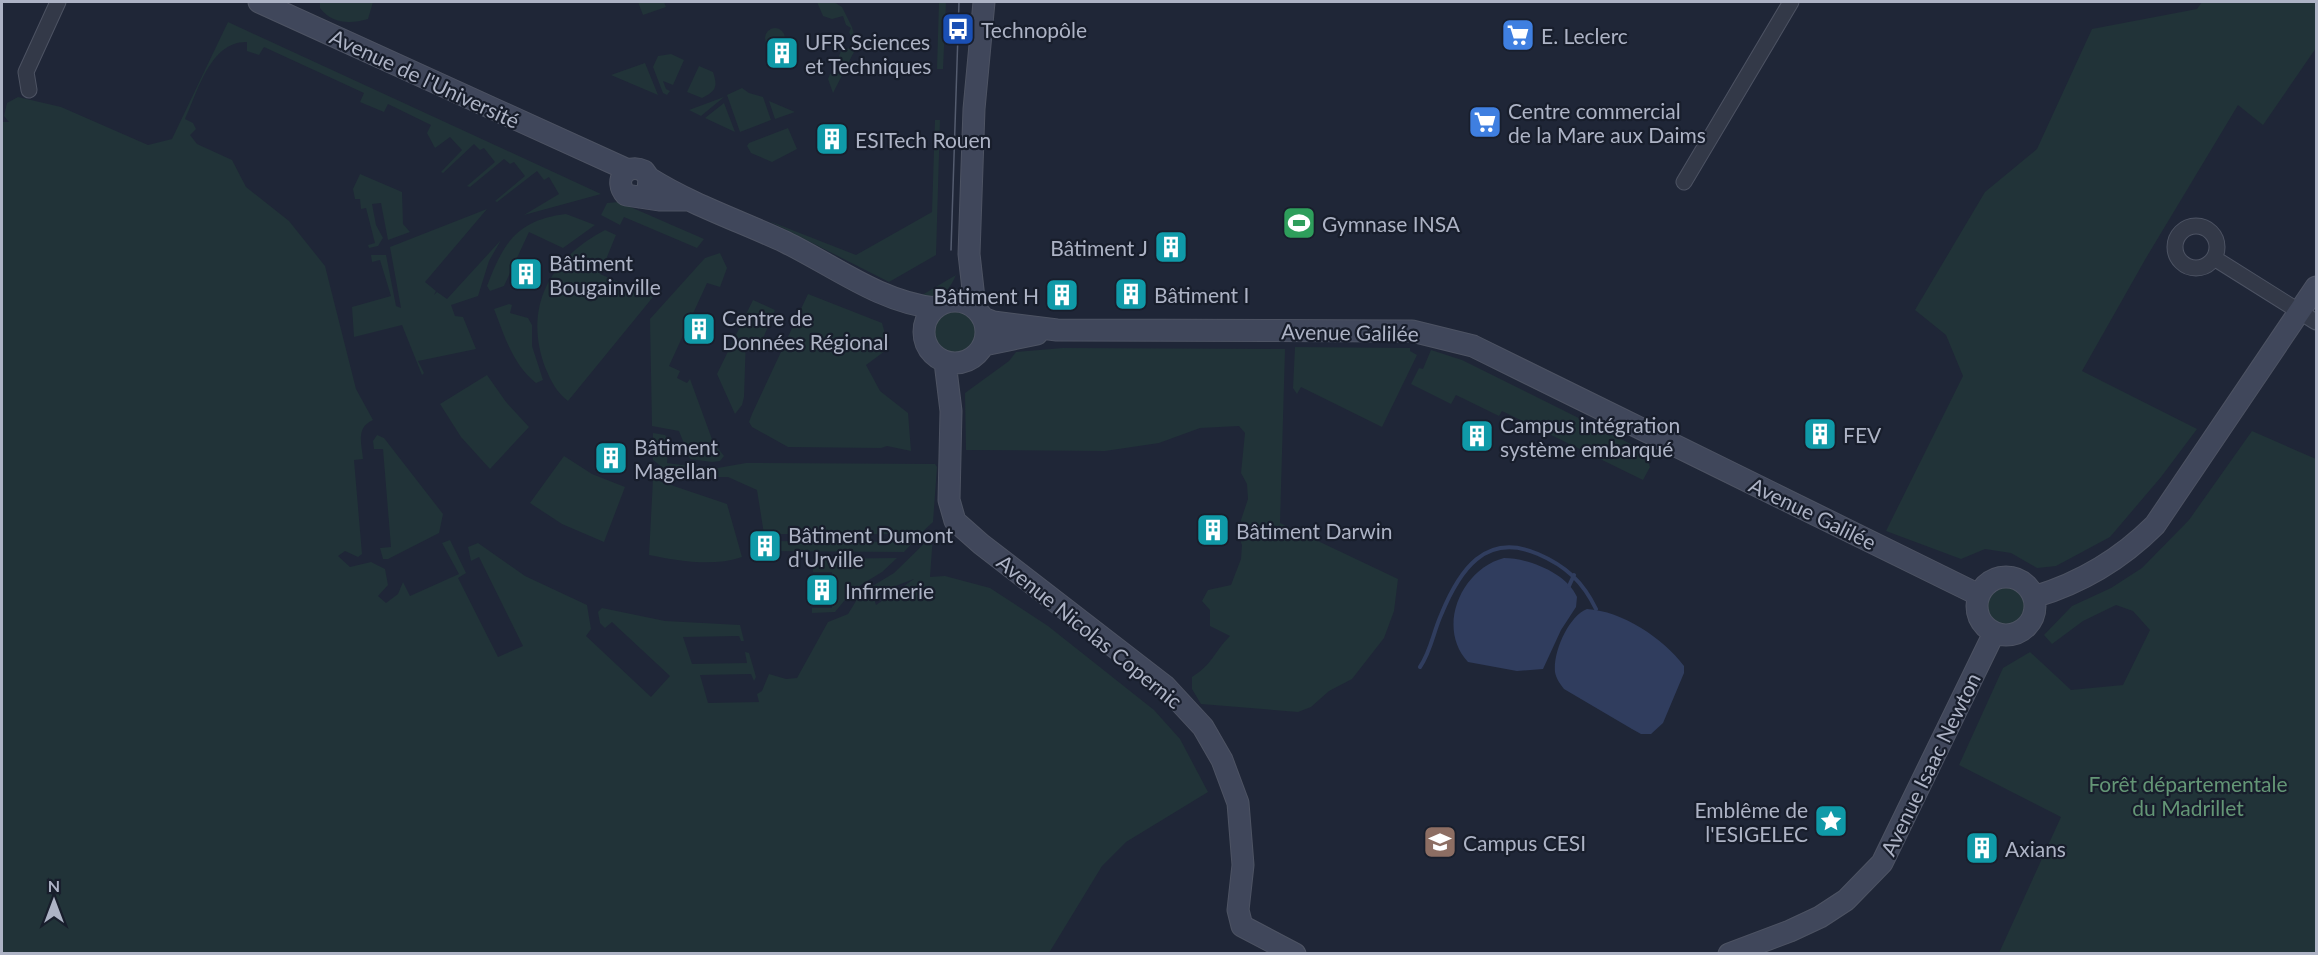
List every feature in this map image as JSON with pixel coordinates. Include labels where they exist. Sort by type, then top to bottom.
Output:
[{"type":"street","points":[[29,90],[26,72],[58,2]]},
{"type":"street","name":"Avenue de l'Université","points":[[259,2],[591,154],[624,179]]},
{"type":"street","points":[[686,200],[659,200],[626,195],[624,179],[640,169],[649,178],[686,200],[787,243],[890,297],[924,327],[926,343],[930,351],[945,362],[962,363],[970,360],[984,345],[987,336],[979,313],[969,254],[974,109],[984,2]]},
{"type":"street","points":[[1684,182],[1791,2]]},
{"type":"street","points":[[640,197],[648,191],[649,178]]},
{"type":"street","points":[[924,327],[943,305],[969,254]]},
{"type":"street","points":[[2214,258],[2308,317]]},
{"type":"street","points":[[2034,597],[2098,571],[2131,548],[2155,525],[2308,317],[2316,287]]},
{"type":"street","points":[[890,297],[943,305],[968,303],[979,313]]},
{"type":"street","name":"Avenue Galilée","points":[[979,313],[1010,325],[1057,330],[1412,331],[1458,341],[1473,346],[1979,595]]},
{"type":"street","name":"Avenue Galilée","points":[[984,345],[1057,330]]},
{"type":"street","name":"Avenue Nicolas Copernic","points":[[951,411],[970,360]]},
{"type":"street","name":"Avenue Nicolas Copernic","points":[[945,362],[951,411],[949,500],[955,521],[973,538],[1165,686],[1203,727],[1218,753],[1236,798],[1241,825],[1243,865],[1238,910],[1242,926],[1295,954]]},
{"type":"street","points":[[2003,577],[2023,581],[2034,597],[2035,614],[2026,628],[2011,635],[1994,633],[1981,620],[1977,612],[1979,595],[1986,585],[2003,577]]},
{"type":"street","name":"Avenue Isaac Newton","points":[[1729,954],[1790,931],[1821,916],[1846,900],[1882,862],[1994,633]]},
{"type":"green space","points":[[320,2],[373,2],[368,19],[348,22],[330,17],[320,8]]},
{"type":"green space","points":[[638,2],[664,2],[666,7],[643,15]]},
{"type":"green space","points":[[817,2],[834,2],[842,7],[852,27],[857,46],[833,93],[828,79],[830,74],[844,70],[839,56],[841,51],[855,46],[849,32],[851,28],[846,25],[843,16],[832,19],[823,16]]},
{"type":"green space","points":[[939,2],[946,2],[943,69],[937,69]]},
{"type":"green space","points":[[2202,2],[2316,2],[2316,48],[2263,125],[2238,105],[2146,258],[2082,371],[2197,429],[2161,477],[2110,537],[2056,566],[2037,568],[2011,553],[1985,549],[1961,559],[1886,531],[1963,376],[1946,335],[1915,310],[1985,192],[2037,149],[2092,29],[2197,9]]},
{"type":"green space","points":[[228,22],[601,194],[524,215],[559,194],[549,177],[544,180],[537,171],[497,202],[495,201],[525,176],[514,162],[510,164],[504,159],[470,187],[467,186],[495,162],[484,148],[480,150],[474,144],[443,173],[441,172],[462,150],[450,137],[435,148],[427,133],[431,125],[388,104],[384,112],[360,102],[364,93],[264,47],[259,55],[247,51],[247,42],[234,44],[224,50],[207,70],[185,119],[193,123],[196,129],[190,135],[197,144],[232,160],[246,187],[289,221],[325,266],[356,389],[373,420],[367,423],[362,432],[363,459],[354,460],[362,554],[358,557],[345,551],[338,556],[350,567],[371,562],[385,569],[388,585],[378,596],[386,603],[398,594],[403,582],[410,596],[459,574],[442,543],[450,540],[466,573],[458,578],[498,657],[523,646],[479,557],[471,561],[468,547],[478,543],[525,576],[587,605],[591,629],[586,636],[651,697],[670,676],[612,622],[605,628],[600,623],[598,612],[602,608],[665,621],[740,625],[744,641],[741,641],[739,636],[683,637],[692,664],[747,663],[745,652],[749,653],[756,677],[754,681],[751,674],[700,675],[708,703],[759,702],[757,694],[762,691],[769,674],[786,679],[797,678],[828,622],[848,614],[861,593],[894,573],[933,535],[930,577],[945,576],[990,588],[1048,626],[1154,710],[1180,739],[1208,792],[1126,842],[1102,866],[1049,953],[2,953],[2,122],[9,122],[4,116],[7,103],[18,97],[61,107],[148,145],[172,139]],"holes":[[[914,579],[876,605],[874,599],[882,591]]]},
{"type":"green space","points":[[775,28],[782,31],[785,38],[782,45],[775,48],[768,45],[765,38],[768,31]]},
{"type":"green space","points":[[671,54],[684,60],[673,85],[663,81],[666,89],[670,91],[667,95],[663,93],[653,67],[658,56]]},
{"type":"green space","points":[[645,63],[658,95],[611,75]]},
{"type":"green space","points":[[699,66],[713,72],[715,81],[713,91],[702,98],[687,92]]},
{"type":"green space","points":[[742,88],[749,93],[763,97],[771,120],[740,132],[727,95]]},
{"type":"green space","points":[[724,97],[701,116],[689,110]]},
{"type":"green space","points":[[769,101],[795,112],[775,119]]},
{"type":"green space","points":[[724,103],[735,132],[705,118]]},
{"type":"green space","points":[[935,120],[940,120],[936,255],[889,282],[769,221],[856,255],[932,212]]},
{"type":"green space","points":[[788,128],[797,149],[772,162],[751,153],[747,146],[749,143]]},
{"type":"green space","points":[[360,174],[402,192],[403,224],[410,232],[388,240],[381,203],[372,204],[376,225],[383,238],[378,246],[369,248],[368,245],[375,243],[366,208],[361,209],[360,199],[355,199],[353,189]]},
{"type":"green space","points":[[619,202],[704,239],[697,248],[624,217],[620,225],[601,215],[607,203]]},
{"type":"green space","points":[[487,209],[425,282],[436,291],[434,295],[437,292],[447,299],[501,240],[489,261],[478,296],[451,305],[455,316],[463,317],[476,349],[418,361],[424,373],[422,375],[402,325],[354,337],[352,307],[391,296],[380,260],[372,262],[371,255],[386,255],[396,306],[401,308],[390,247]]},
{"type":"green space","points":[[566,214],[595,225],[563,248],[529,232],[504,286],[490,291],[487,286],[493,271],[514,236],[535,222]]},
{"type":"green space","points":[[605,230],[616,235],[600,274],[653,297],[568,401],[554,386],[545,367],[539,345],[537,324],[540,305],[546,287],[556,270],[569,255]]},
{"type":"green space","points":[[720,253],[727,268],[720,287],[707,283],[669,366],[680,371],[677,378],[687,383],[690,379],[713,442],[724,456],[720,461],[712,462],[690,459],[679,431],[652,426],[650,319],[705,258]]},
{"type":"green space","points":[[956,275],[946,291],[941,294],[931,298],[917,298]]},
{"type":"green space","points":[[808,294],[882,323],[889,348],[866,365],[880,391],[908,413],[911,451],[887,446],[881,448],[788,447],[752,427],[749,422],[752,414]]},
{"type":"green space","points":[[753,300],[775,310],[761,343],[746,337],[744,397],[742,405],[735,414],[717,374]]},
{"type":"green space","points":[[512,305],[510,313],[528,318],[532,325],[532,346],[543,380],[536,383],[515,359],[494,309]]},
{"type":"green space","points":[[955,310],[971,317],[978,333],[971,349],[955,356],[939,349],[932,333],[939,317]]},
{"type":"green space","points":[[1295,347],[1410,348],[1410,351],[1417,355],[1382,427],[1301,387],[1297,394],[1293,388]]},
{"type":"green space","points":[[1063,348],[1285,349],[1280,523],[1398,579],[1394,611],[1384,638],[1352,679],[1329,691],[1311,707],[1298,712],[1201,704],[1192,689],[1192,677],[1209,663],[1230,636],[1210,626],[1210,610],[1202,601],[1208,590],[1231,585],[1241,559],[1242,545],[1237,532],[1248,499],[1247,484],[1241,473],[1245,433],[1239,426],[1200,428],[1159,443],[1105,451],[966,450],[965,393],[1009,361],[1016,352]]},
{"type":"green space","points":[[1431,350],[1462,360],[1645,451],[1650,467],[1643,480],[1502,411],[1499,416],[1456,395],[1451,404],[1411,384],[1419,368],[1423,369]]},
{"type":"green space","points":[[487,375],[506,402],[529,427],[490,469],[461,437],[440,404]]},
{"type":"green space","name":"Forêt départementale du Madrillet","points":[[2252,431],[2316,459],[2316,953],[1999,953],[2061,817],[1959,765],[2003,668],[2030,652],[2071,690],[2123,685],[2150,630],[2133,611],[2116,605],[2083,621],[2052,644],[2044,635],[2072,606],[2111,588],[2142,568],[2189,520]]},
{"type":"green space","points":[[653,433],[665,435],[669,440],[667,463],[712,469],[746,463],[935,464],[937,467],[933,522],[920,534],[764,534],[757,490],[728,477],[701,477],[667,471],[653,460]]},
{"type":"green space","points":[[377,435],[384,438],[443,514],[439,533],[388,559],[383,559],[380,548],[391,547],[383,449],[374,449],[373,441]]},
{"type":"green space","points":[[564,456],[592,474],[625,487],[604,542],[562,524],[530,503]]},
{"type":"green space","points":[[653,479],[727,504],[742,557],[708,562],[684,561],[649,555]]},
{"type":"green space","points":[[762,541],[913,542],[904,552],[762,551]]},
{"type":"green space","points":[[897,558],[882,572],[854,589],[835,612],[812,613],[812,608],[832,608],[832,572],[813,572],[813,559]]},
{"type":"green space","points":[[2005,585],[2020,592],[2027,607],[2020,622],[2005,629],[1990,622],[1983,607],[1990,592]]},
{"type":"water","points":[[1504,558],[1546,568],[1565,581],[1577,597],[1576,607],[1561,630],[1543,669],[1517,671],[1468,662],[1459,648],[1454,633],[1454,617],[1465,587],[1489,564]]},
{"type":"water","points":[[1587,609],[1614,615],[1641,628],[1665,646],[1684,666],[1684,673],[1663,723],[1651,734],[1641,734],[1564,689],[1557,679],[1555,664],[1559,645],[1568,626]]},
{"type":"waterway","points":[[1420,667],[1456,584],[1476,559],[1489,552],[1503,548],[1519,548],[1548,559],[1573,576],[1596,609]]},
{"type":"waterway","points":[[1569,586],[1574,575]]},
{"type":"tram line","points":[[951,250],[959,2]]},
{"type":"place","name":"Technopôle","points":[[958,29]]},
{"type":"place","name":"E. Leclerc","points":[[1518,35]]},
{"type":"place","name":"UFR Sciences et Techniques","points":[[782,53]]},
{"type":"place","name":"Centre commercial de la Mare aux Daims","points":[[1485,122]]},
{"type":"place","name":"ESITech Rouen","points":[[832,139]]},
{"type":"place","name":"Gymnase INSA","points":[[1299,223]]},
{"type":"place","name":"Bâtiment J","points":[[1171,247]]},
{"type":"place","name":"Bâtiment Bougainville","points":[[526,274]]},
{"type":"place","name":"Bâtiment I","points":[[1131,294]]},
{"type":"place","name":"Bâtiment H","points":[[1062,295]]},
{"type":"place","name":"Centre de Données Régional","points":[[699,329]]},
{"type":"place","name":"FEV","points":[[1820,434]]},
{"type":"place","name":"Campus intégration système embarqué","points":[[1477,436]]},
{"type":"place","name":"Bâtiment Magellan","points":[[611,458]]},
{"type":"place","name":"Bâtiment Darwin","points":[[1213,530]]},
{"type":"place","name":"Bâtiment Dumont d'Urville","points":[[765,546]]},
{"type":"place","name":"Infirmerie","points":[[822,590]]},
{"type":"place","name":"Emblême de l'ESIGELEC","points":[[1831,821]]},
{"type":"place","name":"Campus CESI","points":[[1440,842]]},
{"type":"place","name":"Axians","points":[[1982,848]]}]
